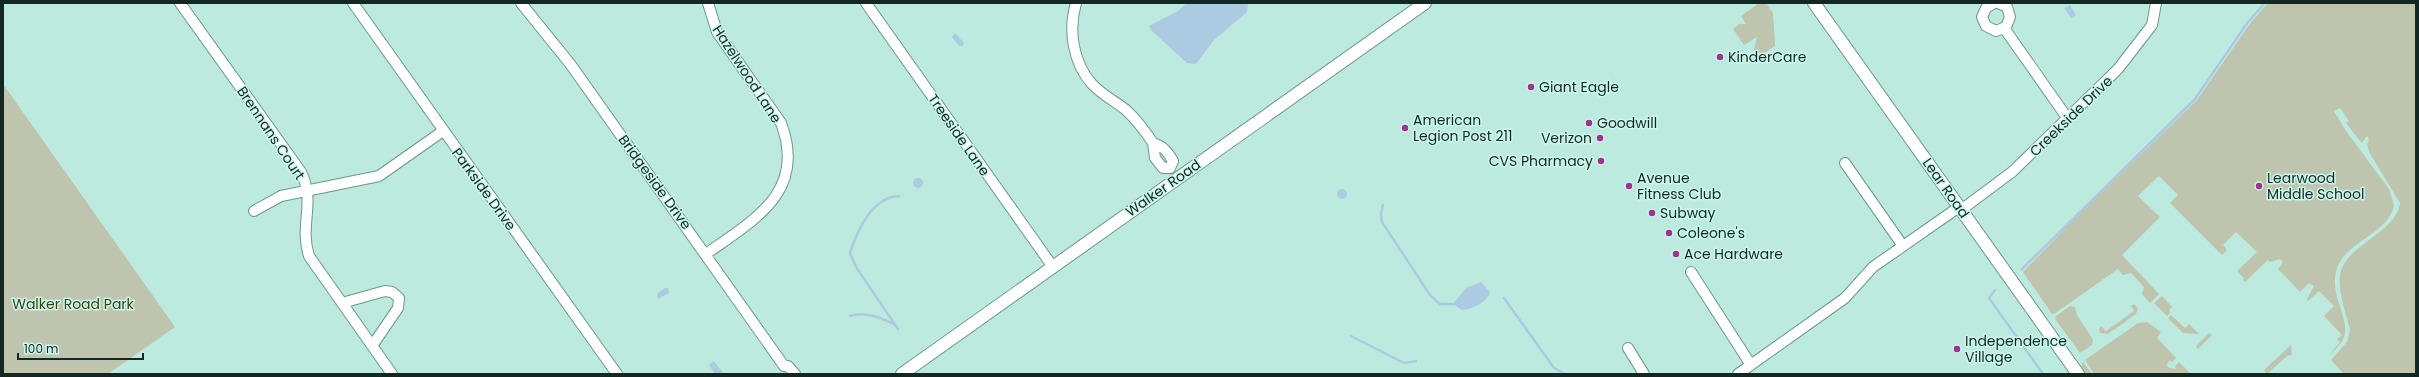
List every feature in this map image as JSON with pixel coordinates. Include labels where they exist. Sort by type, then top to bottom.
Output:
[{"type":"street","name":"Brennans Court","points":[[180,3],[301,172],[309,202],[304,237],[314,265],[392,374]]},
{"type":"street","name":"Parkside Drive","points":[[353,3],[617,374]]},
{"type":"street","name":"Bridgeside Drive","points":[[521,3],[571,65],[706,254],[783,370],[788,366],[795,374]]},
{"type":"street","name":"Hazelwood Lane","points":[[706,254],[766,210],[775,199],[784,182],[788,162],[788,149],[781,123],[717,32],[708,3]]},
{"type":"street","name":"Treeside Lane","points":[[866,3],[1053,267]]},
{"type":"street","points":[[1076,3],[1072,37],[1082,69],[1096,88],[1134,118],[1153,143],[1162,147],[1168,153],[1173,161],[1170,168],[1177,178]]},
{"type":"street","name":"Walker Road","points":[[902,374],[1425,3]]},
{"type":"street","name":"Lear Road","points":[[1814,3],[2078,374]]},
{"type":"street","points":[[1994,3],[1985,9],[1984,22],[1992,30],[2004,28],[2010,22],[2010,13],[2006,6],[1998,3]]},
{"type":"street","name":"Creekside Drive","points":[[1738,374],[1845,298],[1873,266],[1960,209],[2012,172],[2118,69],[2147,32],[2154,18],[2156,3]]},
{"type":"street","points":[[2004,28],[2068,119]]},
{"type":"street","points":[[254,211],[281,196],[379,176],[443,131]]},
{"type":"street","points":[[1845,163],[1903,246]]},
{"type":"street","points":[[1691,272],[1751,365]]},
{"type":"street","points":[[342,303],[385,290],[397,296],[399,301],[398,308],[372,346]]},
{"type":"street","points":[[1628,348],[1644,374]]},
{"type":"green space","points":[[1759,3],[1766,3],[1773,13],[1775,46],[1759,57],[1754,50],[1757,37],[1744,45],[1733,29],[1739,24],[1746,24],[1741,16]]},
{"type":"green space","name":"Learwood Middle School","points":[[2268,3],[2416,3],[2416,374],[2344,374],[2331,360],[2347,342],[2350,330],[2340,289],[2340,275],[2344,265],[2351,255],[2390,223],[2397,213],[2400,203],[2369,152],[2367,144],[2369,140],[2367,136],[2362,143],[2346,123],[2349,121],[2340,108],[2334,111],[2346,131],[2389,189],[2394,205],[2391,214],[2385,222],[2346,254],[2340,262],[2336,273],[2335,283],[2336,293],[2344,320],[2344,337],[2337,348],[2328,356],[2340,342],[2337,339],[2342,335],[2324,316],[2334,306],[2319,291],[2308,301],[2307,299],[2314,286],[2309,283],[2300,292],[2278,269],[2283,262],[2280,259],[2270,262],[2268,260],[2245,282],[2243,280],[2244,278],[2237,271],[2257,252],[2236,232],[2223,245],[2227,250],[2222,255],[2170,203],[2178,195],[2159,176],[2138,196],[2160,217],[2122,255],[2159,294],[2150,303],[2142,294],[2144,287],[2131,273],[2123,275],[2118,269],[2052,314],[2023,272],[2078,215],[2197,100],[2251,22]]},
{"type":"green space","name":"Walker Road Park","points":[[3,84],[175,327],[108,374],[3,374]]},
{"type":"green space","points":[[2162,296],[2172,307],[2169,310],[2171,312],[2167,316],[2154,303]]},
{"type":"green space","points":[[2134,304],[2138,308],[2136,314],[2108,334],[2100,333],[2099,329],[2101,326],[2106,331],[2134,311],[2131,306]]},
{"type":"green space","points":[[2070,306],[2075,307],[2077,315],[2093,340],[2092,345],[2080,353],[2055,319],[2056,316]]},
{"type":"green space","points":[[2171,315],[2185,328],[2189,324],[2199,334],[2183,333],[2168,318]]},
{"type":"green space","points":[[2147,322],[2161,332],[2157,338],[2176,358],[2172,362],[2169,360],[2167,365],[2169,368],[2176,369],[2175,366],[2179,362],[2191,374],[2094,374],[2085,360],[2138,323]]},
{"type":"green space","points":[[2209,333],[2212,335],[2198,349],[2196,346]]},
{"type":"green space","points":[[2291,345],[2292,355],[2287,356],[2267,374],[2264,370]]},
{"type":"green space","points":[[2083,362],[2092,374],[2085,374],[2081,369]]},
{"type":"water","points":[[1187,3],[1248,4],[1247,12],[1214,40],[1196,64],[1187,63],[1152,31],[1149,26],[1178,11]]},
{"type":"water","points":[[2070,5],[2076,15],[2071,18],[2064,8]]},
{"type":"water","points":[[955,33],[964,43],[963,46],[959,46],[952,37]]},
{"type":"water","points":[[918,178],[923,183],[918,188],[913,183]]},
{"type":"water","points":[[1340,189],[1344,189],[1346,190],[1346,198],[1340,199],[1337,196],[1337,192]]},
{"type":"water","points":[[1481,282],[1490,292],[1486,299],[1474,307],[1462,310],[1453,304],[1466,288]]},
{"type":"water","points":[[665,288],[668,288],[669,293],[658,299],[657,294]]},
{"type":"water","points":[[714,361],[723,373],[722,374],[715,374],[709,365]]},
{"type":"waterway","points":[[2022,269],[2195,99],[2248,22],[2265,3]]},
{"type":"waterway","points":[[898,329],[856,267],[850,253],[861,226],[873,209],[881,202],[889,198],[899,196]]},
{"type":"waterway","points":[[1383,205],[1381,214],[1382,222],[1430,295],[1440,304],[1453,304]]},
{"type":"waterway","points":[[1995,290],[1989,298],[2043,374]]},
{"type":"waterway","points":[[1504,298],[1554,368],[1565,374]]},
{"type":"waterway","points":[[850,316],[862,314],[868,315],[896,325]]},
{"type":"waterway","points":[[1351,336],[1404,363],[1416,361]]},
{"type":"place","name":"KinderCare","points":[[1720,57]]},
{"type":"place","name":"Giant Eagle","points":[[1531,87]]},
{"type":"place","name":"Goodwill","points":[[1589,123]]},
{"type":"place","name":"American Legion Post 211","points":[[1405,128]]},
{"type":"place","name":"Verizon","points":[[1600,138]]},
{"type":"place","name":"CVS Pharmacy","points":[[1601,161]]},
{"type":"place","name":"Avenue Fitness Club","points":[[1629,186]]},
{"type":"place","name":"Learwood Middle School","points":[[2259,186]]},
{"type":"place","name":"Subway","points":[[1652,213]]},
{"type":"place","name":"Coleone's","points":[[1669,233]]},
{"type":"place","name":"Ace Hardware","points":[[1676,254]]},
{"type":"place","name":"Independence Village","points":[[1957,349]]}]
